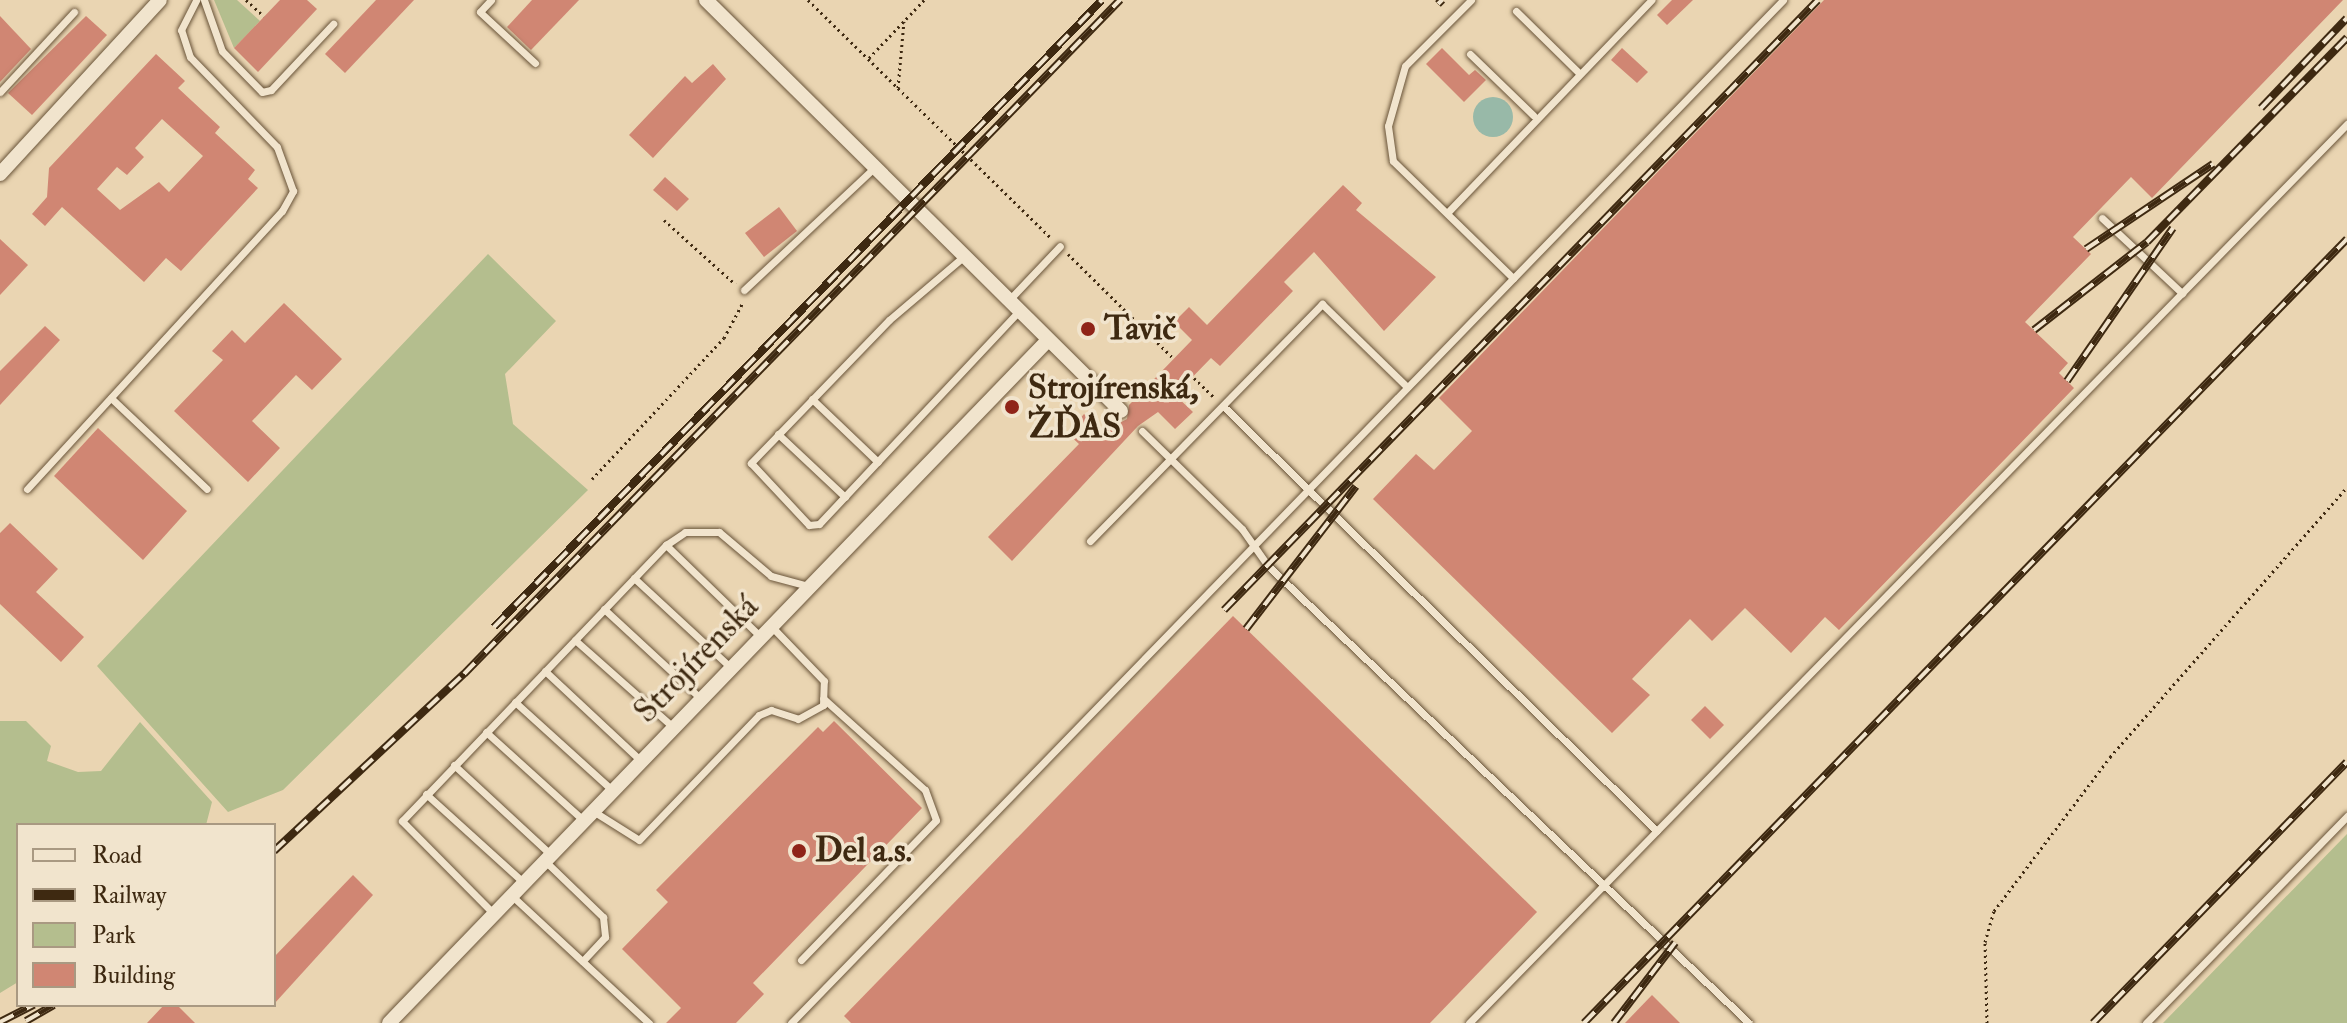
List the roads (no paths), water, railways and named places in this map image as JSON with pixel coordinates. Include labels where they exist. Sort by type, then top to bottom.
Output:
[{"type":"street","points":[[0,174],[160,0]]},
{"type":"street","points":[[706,0],[872,170],[1121,411]]},
{"type":"street","name":"Strojírenská","points":[[389,1023],[510,893],[1048,340]]},
{"type":"lane","points":[[27,489],[282,211],[293,191],[277,147],[190,57],[181,30],[196,0]]},
{"type":"lane","points":[[204,0],[222,51],[262,92],[271,90],[333,24]]},
{"type":"lane","points":[[491,0],[480,12],[535,63]]},
{"type":"lane","points":[[1471,0],[1405,66],[1388,126],[1393,161],[1513,278]]},
{"type":"lane","points":[[1448,212],[1533,115],[1651,0]]},
{"type":"lane","points":[[791,1023],[1783,0]]},
{"type":"lane","points":[[1516,11],[1579,73]]},
{"type":"lane","points":[[0,92],[74,12]]},
{"type":"lane","points":[[1470,54],[1533,115]]},
{"type":"lane","points":[[1469,1023],[2347,124]]},
{"type":"lane","points":[[744,290],[872,170]]},
{"type":"lane","points":[[2102,218],[2182,293]]},
{"type":"lane","points":[[963,257],[812,399],[750,465],[809,525],[845,497],[878,462],[1013,306],[1060,246]]},
{"type":"lane","points":[[1090,541],[1322,304],[1407,387]]},
{"type":"lane","points":[[111,398],[207,489]]},
{"type":"lane","points":[[812,399],[878,462]]},
{"type":"lane","points":[[1223,406],[1657,831]]},
{"type":"lane","points":[[1142,431],[1253,546],[1749,1023]]},
{"type":"lane","points":[[778,434],[845,497]]},
{"type":"lane","points":[[492,912],[402,827],[426,794],[666,545],[697,529],[719,532],[771,576],[809,586]]},
{"type":"lane","points":[[486,732],[587,814],[639,840],[759,715],[771,710],[798,719],[823,698],[824,681],[666,545]]},
{"type":"lane","points":[[634,578],[730,667]]},
{"type":"lane","points":[[604,609],[700,698]]},
{"type":"lane","points":[[575,640],[672,726]]},
{"type":"lane","points":[[545,671],[640,760]]},
{"type":"lane","points":[[801,960],[936,820],[925,790],[823,698]]},
{"type":"lane","points":[[515,702],[611,789]]},
{"type":"lane","points":[[454,765],[603,917],[605,937],[583,961]]},
{"type":"lane","points":[[426,794],[522,881]]},
{"type":"lane","points":[[2146,1023],[2347,816]]},
{"type":"lane","points":[[510,893],[649,1023]]},
{"type":"railway","points":[[494,627],[1102,0]]},
{"type":"railway","points":[[276,849],[464,674],[1120,0]]},
{"type":"railway","points":[[1438,4],[1442,0]]},
{"type":"railway","points":[[1224,610],[1818,0]]},
{"type":"railway","points":[[2261,108],[2347,18]]},
{"type":"railway","points":[[2034,330],[2147,242],[2347,38]]},
{"type":"railway","points":[[2086,249],[2213,164]]},
{"type":"railway","points":[[2067,381],[2173,228]]},
{"type":"railway","points":[[1584,1023],[2347,239]]},
{"type":"railway","points":[[1246,629],[1356,486]]},
{"type":"railway","points":[[2093,1023],[2347,762]]},
{"type":"railway","points":[[1614,1023],[1675,943]]},
{"type":"railway","points":[[0,1022],[30,1007]]},
{"type":"railway","points":[[26,1021],[50,1007]]},
{"type":"place","name":"Tavič","points":[[1088,329]]},
{"type":"place","name":"Strojírenská, ŽĎAS","points":[[1012,407]]},
{"type":"place","name":"Del a.s.","points":[[799,851]]}]
